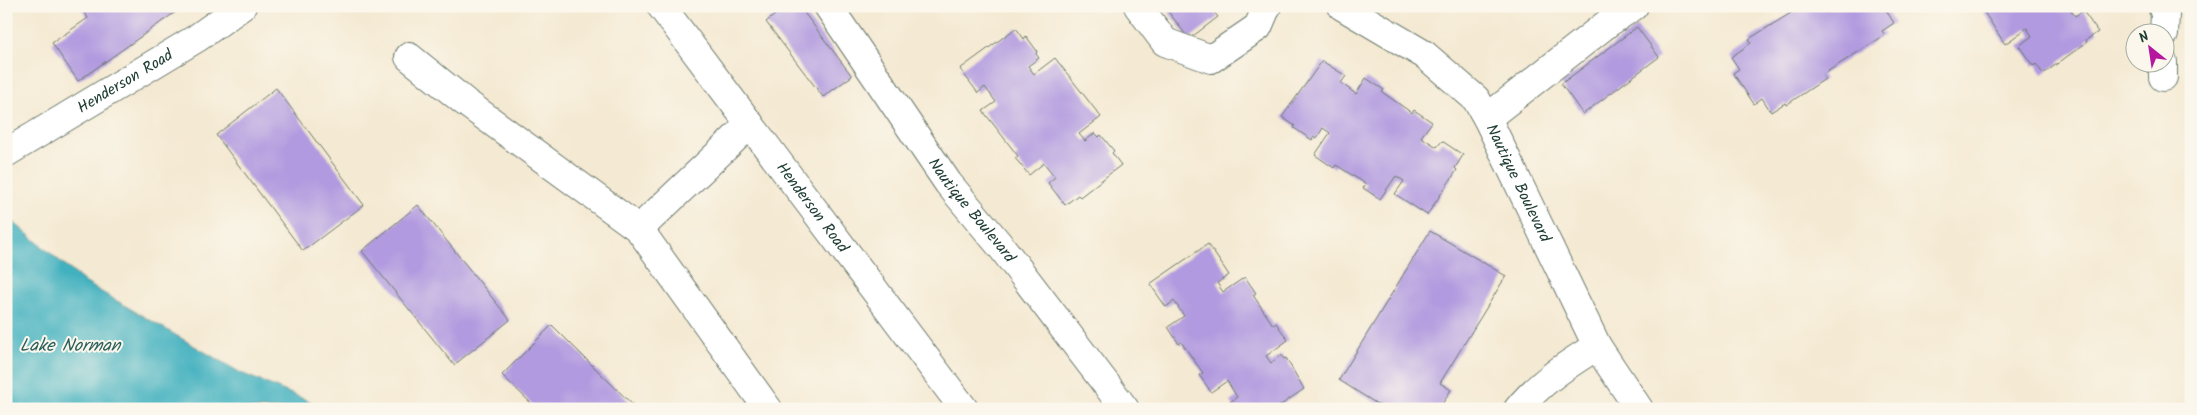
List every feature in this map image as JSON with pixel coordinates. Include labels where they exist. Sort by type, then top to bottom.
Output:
[{"type":"street","name":"Henderson Road","points":[[6,152],[197,38],[242,6]]},
{"type":"street","name":"Henderson Road","points":[[662,6],[964,409]]},
{"type":"street","name":"Nautique Boulevard","points":[[828,6],[948,183],[1003,249],[1125,409]]},
{"type":"street","points":[[1138,6],[1165,42],[1211,59],[1258,27],[1267,6]]},
{"type":"street","name":"Nautique Boulevard","points":[[1342,6],[1425,55],[1476,98],[1488,118],[1597,346],[1639,409]]},
{"type":"street","points":[[1488,118],[1608,23],[1634,6]]},
{"type":"street","points":[[2162,6],[2165,14],[2165,22]]},
{"type":"street","points":[[408,57],[639,229],[768,409]]},
{"type":"street","points":[[639,229],[750,124]]},
{"type":"street","points":[[1518,409],[1540,385],[1566,365],[1597,346]]},
{"type":"water","name":"Lake Norman","points":[[6,216],[86,283],[241,373],[328,409],[6,409]]},
{"type":"building","points":[[80,6],[184,6],[78,81],[52,43],[88,18]]},
{"type":"building","points":[[786,6],[799,6],[852,76],[823,97],[766,22]]},
{"type":"building","points":[[1164,6],[1209,6],[1218,17],[1189,39]]},
{"type":"building","points":[[1802,6],[1886,6],[1884,7],[1894,23],[1882,31],[1885,35],[1822,75],[1825,79],[1786,105],[1785,103],[1771,112],[1762,98],[1754,104],[1733,73],[1739,69],[1731,57],[1751,43],[1749,39]]},
{"type":"building","points":[[1980,6],[2068,6],[2075,16],[2083,11],[2098,32],[2043,74],[2036,64],[2033,66],[2019,46],[2032,36],[2027,28],[2005,44]]},
{"type":"building","points":[[1637,27],[1659,57],[1583,114],[1561,84]]},
{"type":"building","points":[[1016,28],[1024,39],[1026,36],[1037,51],[1036,54],[1039,58],[1028,66],[1034,74],[1055,58],[1101,117],[1079,134],[1085,141],[1095,133],[1099,137],[1101,135],[1114,151],[1112,153],[1121,165],[1080,197],[1078,195],[1065,205],[1048,183],[1055,177],[1044,163],[1029,175],[1015,158],[1018,156],[983,111],[996,102],[985,87],[978,93],[960,69]]},
{"type":"building","points":[[1322,61],[1346,76],[1341,83],[1356,94],[1366,78],[1412,113],[1414,110],[1432,122],[1421,137],[1437,147],[1442,141],[1463,155],[1455,168],[1457,170],[1427,215],[1395,194],[1404,181],[1396,176],[1380,199],[1363,188],[1366,184],[1336,165],[1334,168],[1315,155],[1330,133],[1323,128],[1316,139],[1313,137],[1312,140],[1282,117]]},
{"type":"building","points":[[276,88],[364,205],[303,251],[216,135]]},
{"type":"building","points":[[418,205],[510,320],[454,365],[362,251]]},
{"type":"building","points":[[1430,231],[1506,276],[1440,383],[1451,390],[1439,409],[1385,409],[1339,380]]},
{"type":"building","points":[[1208,244],[1229,275],[1217,283],[1223,292],[1245,277],[1256,293],[1253,295],[1273,325],[1276,323],[1288,340],[1266,356],[1271,363],[1281,355],[1284,359],[1286,358],[1304,389],[1275,409],[1235,409],[1230,402],[1237,397],[1227,381],[1211,392],[1199,375],[1203,373],[1181,342],[1179,344],[1168,327],[1184,316],[1174,301],[1166,307],[1150,284]]},
{"type":"building","points":[[552,325],[637,409],[537,409],[502,375]]}]
